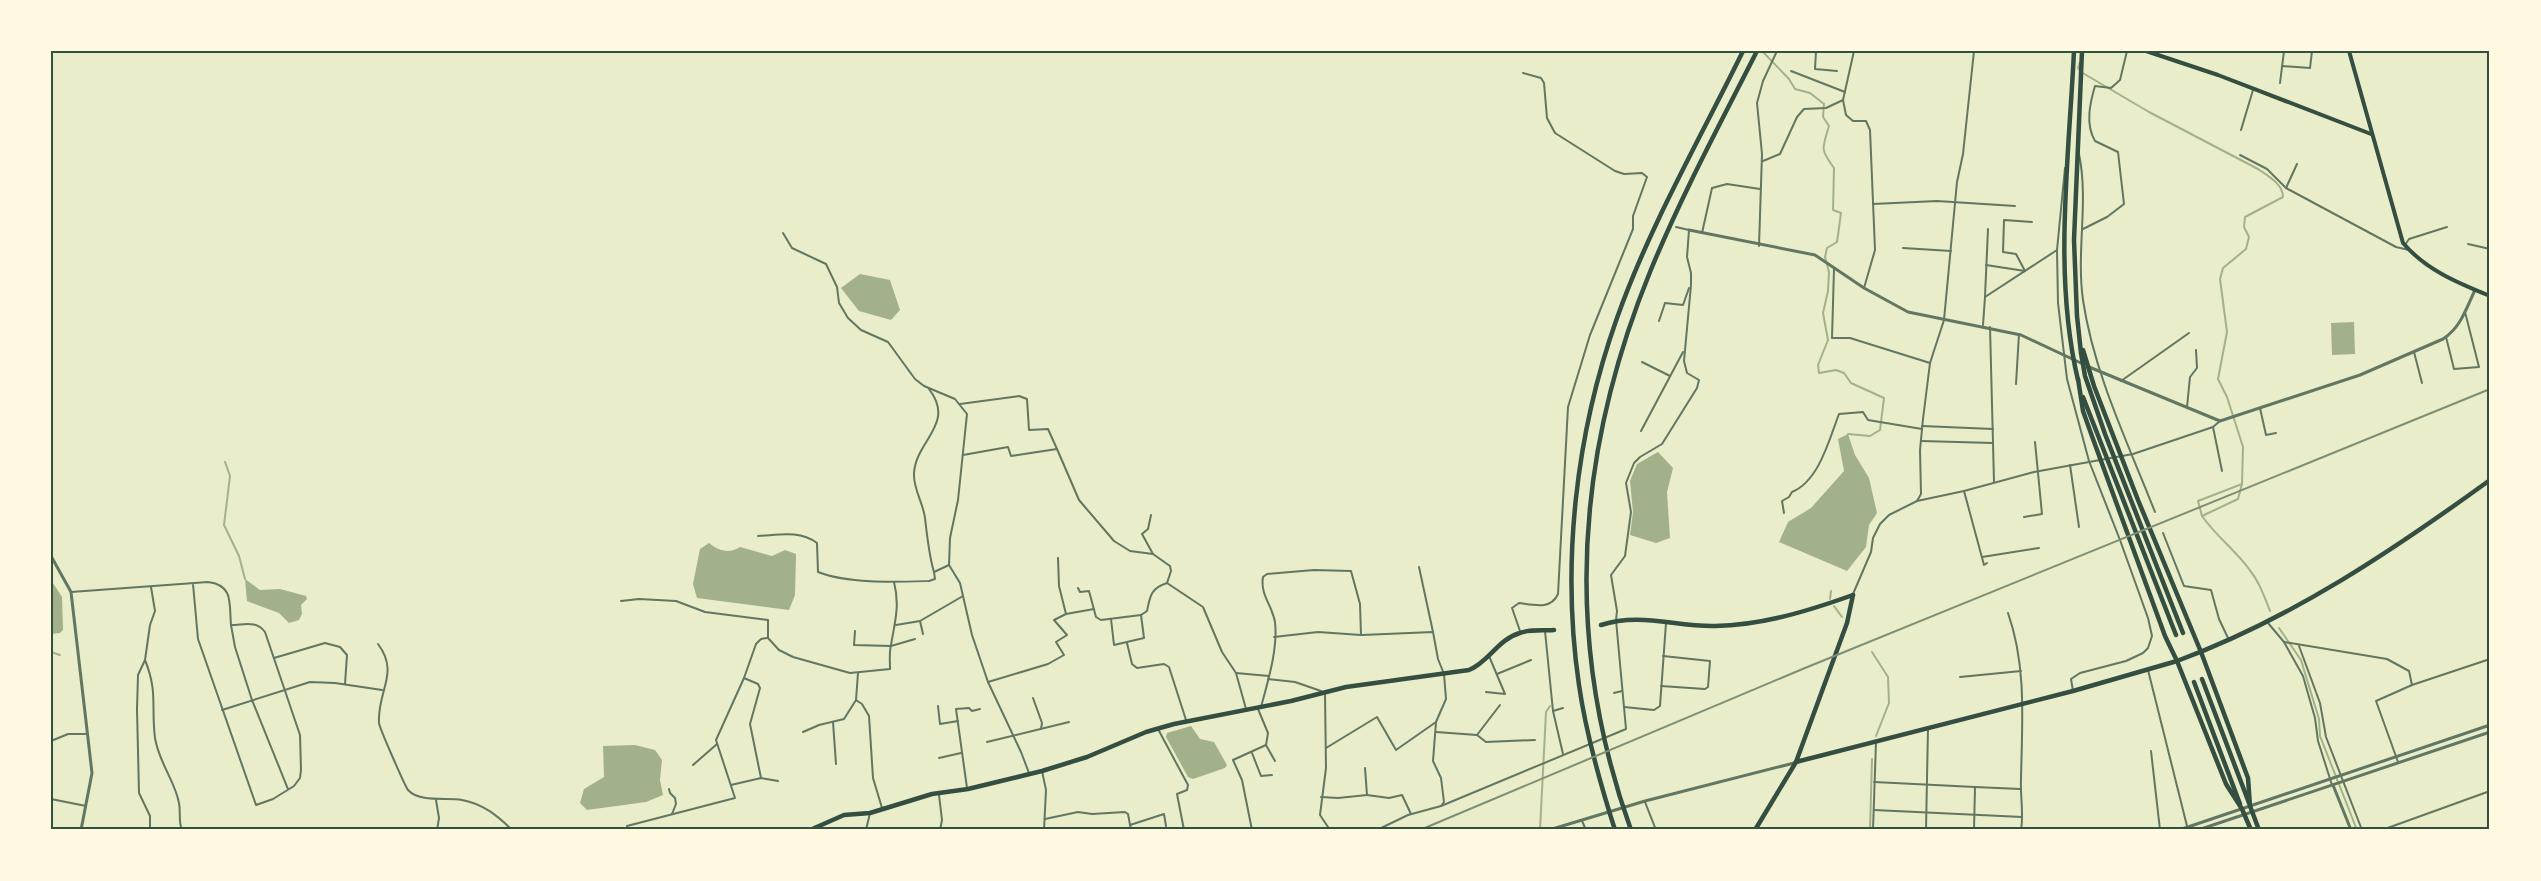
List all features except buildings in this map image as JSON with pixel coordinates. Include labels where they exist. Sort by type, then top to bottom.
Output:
[{"type":"main road","points":[[1615,830],[1586,729],[1578,684],[1572,564],[1580,466],[1596,388],[1617,318],[1665,206],[1743,51]]},
{"type":"main road","points":[[1631,829],[1600,725],[1588,634],[1586,563],[1594,468],[1622,350],[1650,272],[1695,172],[1757,51]]},
{"type":"main road","points":[[2074,51],[2064,277],[2069,334],[2083,411],[2165,636],[2226,784],[2243,812]]},
{"type":"main road","points":[[2082,51],[2074,240],[2078,333],[2085,376],[2183,633]]},
{"type":"main road","points":[[2146,51],[2371,134]]},
{"type":"main road","points":[[2349,51],[2395,219],[2405,245],[2431,269],[2490,296]]},
{"type":"main road","points":[[2078,333],[2094,386],[2201,652],[2248,778],[2251,809]]},
{"type":"main road","points":[[2078,379],[2176,635]]},
{"type":"main road","points":[[1796,762],[2073,691],[2201,652],[2268,623],[2333,586],[2490,480]]},
{"type":"main road","points":[[1601,625],[1626,618],[1714,626],[1759,621],[1804,612],[1853,594]]},
{"type":"main road","points":[[1755,830],[1796,762],[1847,623],[1853,594]]},
{"type":"main road","points":[[810,830],[844,815],[870,813],[939,792],[968,789],[1042,771],[1087,757],[1158,729],[1186,722],[1325,693],[1477,667],[1504,641],[1521,632],[1554,630]]},
{"type":"main road","points":[[2202,679],[2259,830]]},
{"type":"main road","points":[[2194,682],[2251,830]]},
{"type":"street","points":[[1759,246],[1762,161],[1757,103],[1763,81],[1777,51]]},
{"type":"street","points":[[1816,51],[1815,69],[1837,70]]},
{"type":"street","points":[[1854,51],[1844,100],[1848,118],[1866,121],[1869,126],[1875,250],[1864,288]]},
{"type":"street","points":[[1917,501],[1922,485],[1921,441],[1930,363],[1944,320],[1955,202],[1963,154],[1974,51]]},
{"type":"street","points":[[2081,238],[2084,228],[2107,217],[2124,204],[2118,152],[2095,141],[2090,129],[2089,114],[2095,86],[2111,88],[2120,80],[2127,51]]},
{"type":"street","points":[[2280,83],[2284,51]]},
{"type":"street","points":[[2282,66],[2310,68],[2312,51]]},
{"type":"street","points":[[1791,71],[1845,92]]},
{"type":"street","points":[[1521,632],[1512,608],[1519,603],[1548,605],[1554,602],[1558,594],[1568,407],[1586,346],[1633,229],[1633,216],[1647,181],[1646,174],[1624,174],[1615,171],[1555,133],[1546,118],[1544,83],[1541,78],[1523,73]]},
{"type":"street","points":[[2241,130],[2253,90]]},
{"type":"street","points":[[1762,161],[1780,154],[1797,117],[1804,109],[1826,108],[1844,100]]},
{"type":"street","points":[[2070,151],[2063,175],[2057,250],[2058,303],[2064,356],[2073,406],[2089,460],[2136,585],[2152,636],[2148,648],[2143,652],[2126,661],[2080,673],[2071,679],[2073,691]]},
{"type":"street","points":[[2079,151],[2084,176],[2081,238],[2083,298],[2090,339],[2110,401],[2155,512]]},
{"type":"street","points":[[2240,154],[2267,169],[2286,188],[2396,247],[2409,250]]},
{"type":"street","points":[[2286,188],[2297,164]]},
{"type":"street","points":[[1702,233],[1712,188],[1727,184],[1760,189]]},
{"type":"street","points":[[1873,204],[1955,202],[2015,206]]},
{"type":"street","points":[[1638,206],[1643,210]]},
{"type":"street","points":[[2025,271],[2016,254],[2002,252],[2004,220],[2032,222]]},
{"type":"street","points":[[1676,227],[1759,246],[1815,255],[1864,288],[1908,312],[1983,325],[2019,334],[2101,373],[2220,421]]},
{"type":"street","points":[[2405,245],[2409,239],[2447,227]]},
{"type":"street","points":[[1983,325],[1988,229]]},
{"type":"street","points":[[1377,830],[1410,814],[1441,806],[1626,729],[1617,611],[1611,575],[1625,556],[1630,512],[1626,483],[1634,463],[1662,444],[1697,388],[1699,380],[1687,373],[1684,361],[1691,282],[1687,257],[1689,230]]},
{"type":"street","points":[[783,232],[792,248],[826,264],[837,286],[839,303],[848,318],[861,330],[888,342],[915,379],[955,399],[967,414],[958,500],[950,538],[950,565],[960,583],[972,635],[988,682],[1022,752],[1029,774]]},
{"type":"street","points":[[2468,244],[2490,249]]},
{"type":"street","points":[[1903,248],[1951,251]]},
{"type":"street","points":[[1985,297],[2057,250]]},
{"type":"street","points":[[1986,266],[2025,271]]},
{"type":"street","points":[[1834,268],[1832,338],[1850,338],[1930,363]]},
{"type":"street","points":[[1659,321],[1665,303],[1683,305],[1691,282]]},
{"type":"street","points":[[1853,594],[1871,552],[1872,538],[1880,524],[1889,515],[1917,501],[2037,471],[2133,454],[2213,427],[2227,418],[2360,375],[2453,332],[2475,290]]},
{"type":"street","points":[[2446,337],[2454,369],[2479,368],[2465,312]]},
{"type":"street","points":[[1990,327],[1994,482]]},
{"type":"street","points":[[2121,381],[2189,333]]},
{"type":"street","points":[[2016,384],[2019,334]]},
{"type":"street","points":[[1641,431],[1685,349]]},
{"type":"street","points":[[2187,407],[2190,377],[2197,368],[2196,350]]},
{"type":"street","points":[[2414,352],[2422,383]]},
{"type":"street","points":[[1642,362],[1670,376]]},
{"type":"street","points":[[758,537],[797,534],[807,536],[817,543],[818,572],[842,577],[894,582],[935,579],[925,516],[914,484],[914,471],[926,441],[938,425],[938,404],[929,388]]},
{"type":"street","points":[[959,404],[1019,396],[1027,399],[1029,430],[1048,429],[1079,500],[1114,541],[1130,551],[1153,554]]},
{"type":"street","points":[[2260,408],[2266,435],[2276,433]]},
{"type":"street","points":[[1784,513],[1782,501],[1801,488],[1810,477],[1824,454],[1839,414],[1863,412],[1868,420],[1922,428],[1993,429]]},
{"type":"street","points":[[2213,427],[2222,471]]},
{"type":"street","points":[[1921,441],[1993,443]]},
{"type":"street","points":[[2024,517],[2042,514],[2035,442]]},
{"type":"street","points":[[963,455],[1008,447],[1011,456],[1057,449]]},
{"type":"street","points":[[2070,465],[2079,527]]},
{"type":"street","points":[[1964,491],[1984,565],[1987,563]]},
{"type":"street","points":[[1151,515],[1148,530],[1142,534],[1153,554],[1170,566],[1171,571],[1167,583]]},
{"type":"street","points":[[2163,532],[2184,586],[2211,590],[2219,619],[2230,640]]},
{"type":"street","points":[[1982,557],[2039,548]]},
{"type":"street","points":[[51,556],[71,592],[92,773],[81,830]]},
{"type":"street","points":[[1058,558],[1059,586],[1066,614]]},
{"type":"street","points":[[934,572],[950,565]]},
{"type":"street","points":[[1419,567],[1438,659],[1444,674],[1446,699],[1436,722],[1433,761],[1444,793],[1444,802],[1441,806]]},
{"type":"street","points":[[1275,761],[1266,745],[1268,733],[1259,706],[1269,678],[1275,621],[1261,588],[1263,577],[1267,574],[1314,570],[1351,571],[1360,604],[1361,635]]},
{"type":"street","points":[[621,601],[639,599],[676,601],[705,612],[768,620],[768,638],[779,650],[820,666],[858,674],[890,669],[898,596],[894,582]]},
{"type":"street","points":[[71,592],[220,583],[228,592],[235,647],[252,700],[289,790]]},
{"type":"street","points":[[1078,588],[1080,592],[1089,591],[1096,616],[1101,620],[1141,615],[1147,610],[1150,593],[1157,586],[1167,583]]},
{"type":"street","points":[[1167,583],[1203,607],[1222,652],[1236,673],[1246,709]]},
{"type":"street","points":[[193,584],[198,639],[256,805],[289,790],[300,778],[300,735],[265,632],[255,623],[231,625]]},
{"type":"street","points":[[150,830],[150,816],[140,793],[137,746],[138,675],[145,660],[150,626],[155,611],[151,587]]},
{"type":"street","points":[[896,626],[920,621],[963,596]]},
{"type":"street","points":[[988,682],[1048,664],[1064,655],[1056,642],[1066,635],[1054,620],[1066,614],[1094,609]]},
{"type":"street","points":[[2008,613],[2016,637],[2021,671],[2021,830]]},
{"type":"street","points":[[1111,618],[1114,645],[1144,638],[1141,615]]},
{"type":"street","points":[[920,621],[923,634]]},
{"type":"street","points":[[1624,708],[1654,710],[1660,706],[1666,622]]},
{"type":"street","points":[[2268,623],[2284,642],[2303,676],[2315,718],[2318,741],[2351,830]]},
{"type":"street","points":[[855,631],[854,645],[891,646],[915,639]]},
{"type":"street","points":[[1545,631],[1552,711],[1563,754]]},
{"type":"street","points":[[1274,637],[1318,633],[1361,635],[1432,632]]},
{"type":"street","points":[[627,830],[627,826],[735,798],[716,740],[744,678],[756,644],[761,639],[768,638]]},
{"type":"street","points":[[2284,642],[2387,659],[2409,671],[2412,685]]},
{"type":"street","points":[[274,658],[325,643],[340,647],[347,655],[345,684]]},
{"type":"street","points":[[1127,643],[1132,664],[1137,668],[1164,664],[1169,667],[1186,722]]},
{"type":"street","points":[[378,644],[386,655],[389,670],[382,690],[379,719],[381,732],[393,753],[407,789],[413,794],[436,799],[461,800],[489,810],[512,830]]},
{"type":"street","points":[[2299,646],[2313,679],[2326,737],[2362,830]]},
{"type":"street","points":[[1486,692],[1505,694],[1489,656]]},
{"type":"street","points":[[1661,686],[1705,689],[1708,687],[1710,660],[1663,656]]},
{"type":"street","points":[[2398,762],[2376,701],[2412,685],[2490,659]]},
{"type":"street","points":[[145,660],[155,694],[154,718],[159,756],[179,802],[179,824],[182,830]]},
{"type":"street","points":[[1497,674],[1531,660]]},
{"type":"street","points":[[2148,670],[2187,829]]},
{"type":"street","points":[[1960,677],[2021,671]]},
{"type":"street","points":[[1236,673],[1295,682],[1325,693],[1327,713],[1325,784],[1321,797],[1320,815],[1330,830]]},
{"type":"street","points":[[803,732],[844,719],[856,700],[858,674]]},
{"type":"street","points":[[744,678],[758,684],[760,688],[750,724],[761,778]]},
{"type":"street","points":[[222,710],[310,682],[345,684],[382,690]]},
{"type":"street","points":[[1614,693],[1622,691]]},
{"type":"street","points":[[1033,698],[1042,723],[1041,729]]},
{"type":"street","points":[[856,700],[862,704],[869,716],[873,778],[882,808]]},
{"type":"street","points":[[1477,735],[1500,705]]},
{"type":"street","points":[[938,706],[940,724],[957,721]]},
{"type":"street","points":[[968,789],[956,709],[969,708],[972,711],[980,709]]},
{"type":"street","points":[[1552,711],[1563,708]]},
{"type":"street","points":[[1326,748],[1377,717],[1396,750],[1436,722]]},
{"type":"street","points":[[833,722],[836,764]]},
{"type":"street","points":[[987,742],[1069,722]]},
{"type":"street","points":[[2198,830],[2331,778],[2490,725]]},
{"type":"street","points":[[1926,830],[1928,728]]},
{"type":"street","points":[[1158,729],[1188,785],[1187,790],[1177,794],[1184,830]]},
{"type":"street","points":[[1436,732],[1477,735],[1486,742],[1535,740]]},
{"type":"street","points":[[2251,809],[2334,785],[2490,732]]},
{"type":"street","points":[[51,741],[68,734],[87,734]]},
{"type":"street","points":[[1873,830],[1876,742]]},
{"type":"street","points":[[693,765],[717,744]]},
{"type":"street","points":[[1252,830],[1242,780],[1233,760],[1266,745]]},
{"type":"street","points":[[2151,751],[2160,830]]},
{"type":"street","points":[[939,758],[961,753]]},
{"type":"street","points":[[1252,753],[1260,776],[1272,775]]},
{"type":"street","points":[[1549,830],[1645,801],[1796,762]]},
{"type":"street","points":[[1365,768],[1367,795]]},
{"type":"street","points":[[1042,771],[1046,790],[1044,830]]},
{"type":"street","points":[[731,785],[761,778],[778,781]]},
{"type":"street","points":[[1874,782],[2020,789]]},
{"type":"street","points":[[1974,830],[1975,787]]},
{"type":"street","points":[[669,789],[676,804],[672,814]]},
{"type":"street","points":[[2382,830],[2490,791]]},
{"type":"street","points":[[939,792],[942,820],[940,830]]},
{"type":"street","points":[[1321,797],[1367,795],[1389,798],[1402,795],[1410,814]]},
{"type":"street","points":[[51,799],[86,806]]},
{"type":"street","points":[[436,799],[439,818],[437,830]]},
{"type":"street","points":[[1645,801],[1656,830]]},
{"type":"street","points":[[1874,810],[2022,817]]},
{"type":"street","points":[[1045,819],[1078,812],[1108,814],[1125,812],[1128,814],[1131,830]]},
{"type":"street","points":[[2179,830],[2243,812]]},
{"type":"street","points":[[866,830],[870,813]]},
{"type":"street","points":[[1130,825],[1164,814],[1166,826]]},
{"type":"street","points":[[1582,820],[1586,830]]},
{"type":"shaded area","points":[[860,274],[890,280],[900,310],[891,320],[859,311],[841,288]]},
{"type":"shaded area","points":[[2354,322],[2355,354],[2332,355],[2331,323]]},
{"type":"shaded area","points":[[1848,434],[1855,455],[1869,478],[1877,513],[1869,525],[1866,547],[1847,571],[1779,542],[1788,522],[1811,508],[1844,471],[1838,439]]},
{"type":"shaded area","points":[[1658,452],[1673,468],[1667,492],[1670,538],[1656,543],[1630,535],[1633,512],[1630,481],[1637,464]]},
{"type":"shaded area","points":[[709,543],[724,551],[740,547],[772,556],[785,550],[796,554],[795,595],[789,610],[697,598],[693,584],[700,549]]},
{"type":"shaded area","points":[[245,579],[260,590],[280,589],[306,596],[307,599],[301,605],[302,614],[299,620],[289,623],[279,613],[247,601]]},
{"type":"shaded area","points":[[51,580],[62,597],[63,630],[60,633],[51,634]]},
{"type":"shaded area","points":[[1191,726],[1200,739],[1214,742],[1227,765],[1225,768],[1193,779],[1188,777],[1166,737],[1167,733]]},
{"type":"shaded area","points":[[635,745],[655,750],[662,760],[660,780],[663,795],[646,802],[587,810],[580,803],[584,789],[604,777],[603,746]]},
{"type":"waterway","points":[[1762,51],[1789,79],[1795,89],[1810,93],[1824,104],[1823,117],[1829,126],[1824,152],[1834,168],[1833,210],[1841,213],[1837,242],[1827,248],[1825,257],[1829,272],[1823,313],[1828,340],[1818,365],[1819,373],[1836,370],[1844,373],[1851,383],[1884,398],[1880,430],[1870,436],[1848,434]]},
{"type":"waterway","points":[[2080,62],[2078,68],[2081,72],[2149,112],[2258,169],[2274,181],[2282,192],[2283,197],[2245,217],[2244,227],[2249,237],[2246,249],[2223,268],[2220,279],[2227,332],[2218,379],[2227,397],[2243,447],[2242,484],[2238,499],[2202,516],[2253,574],[2270,611]]},
{"type":"waterway","points":[[225,462],[230,476],[224,525],[239,556],[245,579]]},
{"type":"waterway","points":[[2202,516],[2198,501],[2242,484]]},
{"type":"waterway","points":[[1830,599],[1831,591]]},
{"type":"waterway","points":[[1834,606],[1842,617]]},
{"type":"waterway","points":[[2279,628],[2301,660],[2319,719],[2320,736],[2357,830]]},
{"type":"waterway","points":[[51,652],[60,655]]},
{"type":"waterway","points":[[1872,652],[1888,677],[1889,703],[1876,736]]},
{"type":"waterway","points":[[1540,830],[1546,712],[1550,706]]},
{"type":"waterway","points":[[1870,830],[1872,759]]},
{"type":"railway","points":[[1420,830],[1805,668],[2490,389]]}]
